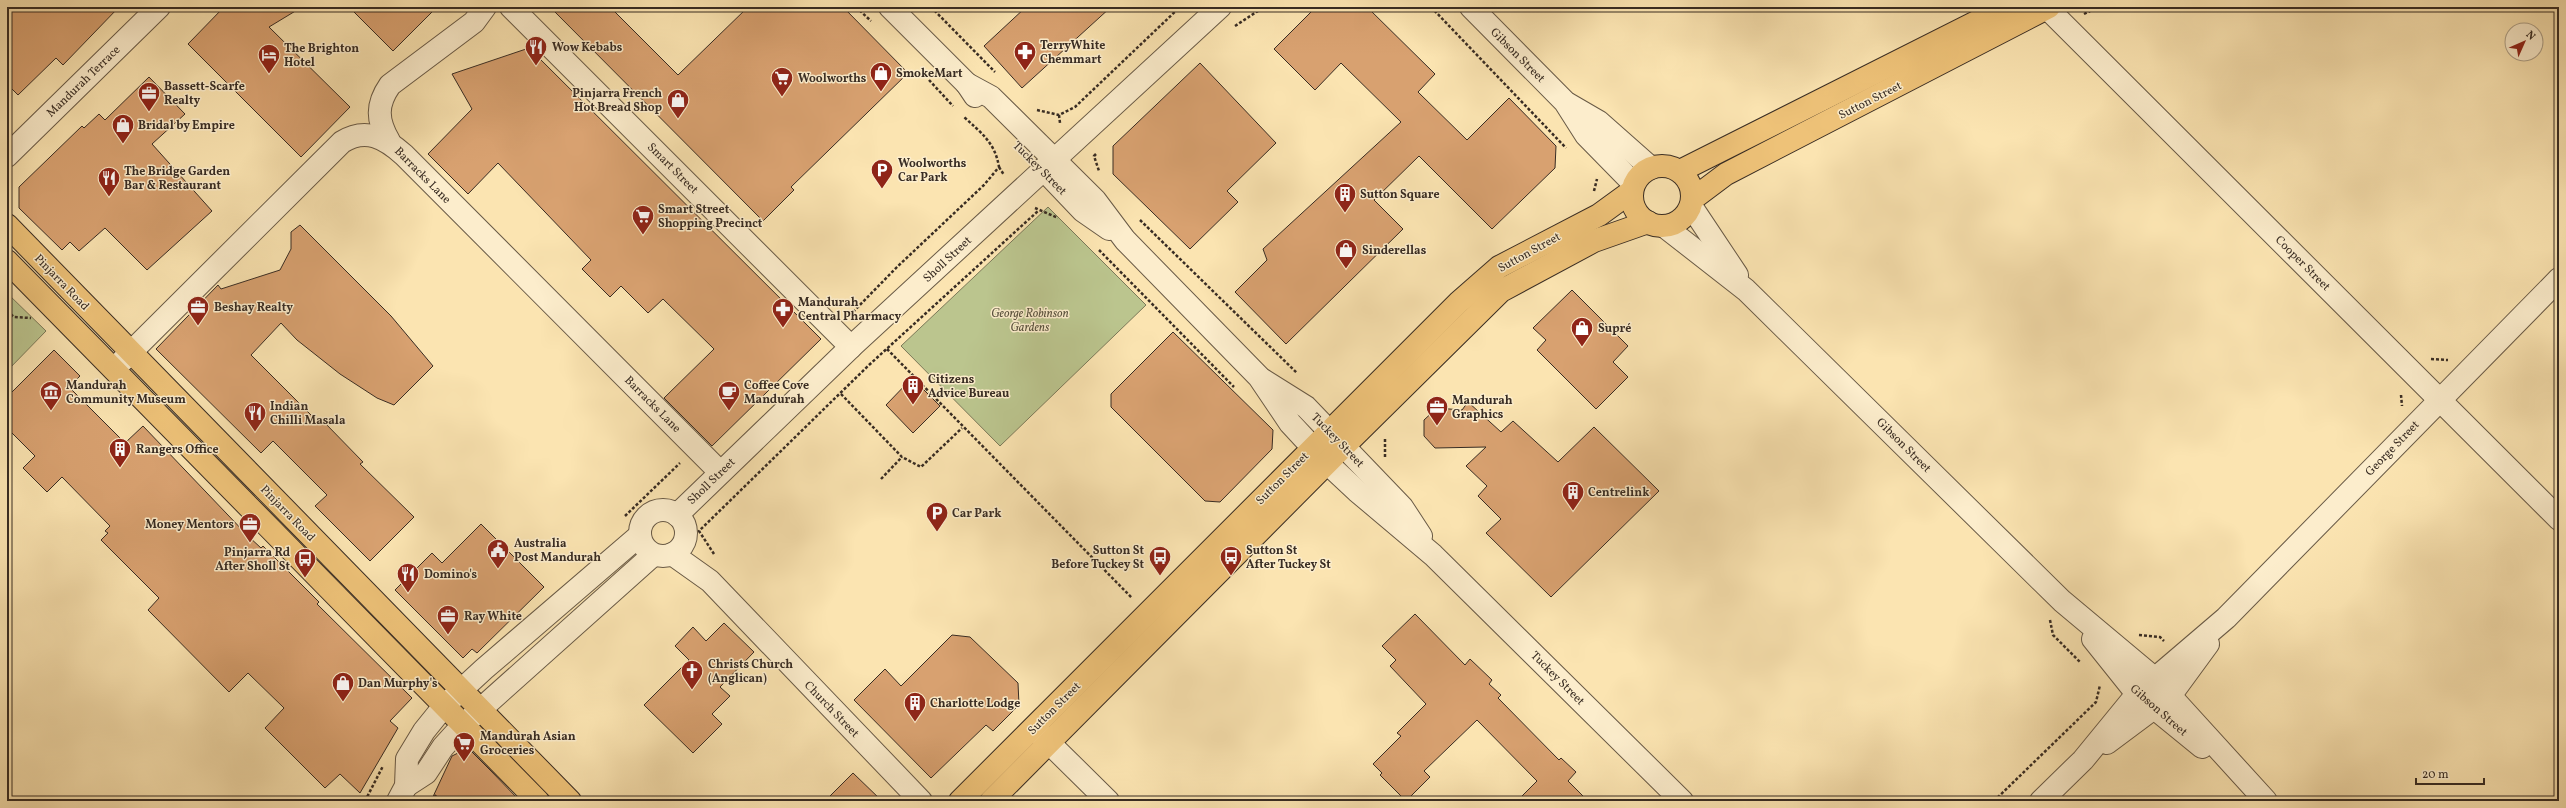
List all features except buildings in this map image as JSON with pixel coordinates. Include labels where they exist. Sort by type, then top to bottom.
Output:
[{"type":"main road","name":"Sutton Street","points":[[1680,171],[2006,7]]},
{"type":"main road","name":"Sutton Street","points":[[1692,202],[1726,174],[2047,7]]},
{"type":"main road","points":[[1661,166],[1680,171],[1688,180],[1692,202],[1680,221],[1656,224],[1635,209],[1633,188],[1644,172],[1651,168],[1661,166]]},
{"type":"main road","name":"Sutton Street","points":[[960,801],[1041,735],[1336,439],[1459,302],[1499,267],[1599,215],[1633,188]]},
{"type":"main road","name":"Sutton Street","points":[[1336,439],[1501,292],[1594,241],[1656,224]]},
{"type":"main road","name":"Pinjarra Road","points":[[7,225],[130,353],[570,801]]},
{"type":"main road","name":"Pinjarra Road","points":[[7,261],[538,801]]},
{"type":"main road","name":"Sutton Street","points":[[991,801],[1041,735],[1148,613],[1320,455]]},
{"type":"street","name":"Mandurah Terrace","points":[[7,156],[159,7]]},
{"type":"street","points":[[389,141],[381,128],[378,114],[382,97],[390,85],[474,22],[485,7]]},
{"type":"street","name":"Smart Street","points":[[511,7],[851,347]]},
{"type":"street","name":"Tuckey Street","points":[[890,7],[968,84],[991,97],[1049,165],[1095,200],[1125,240],[1259,377],[1290,423],[1320,455],[1357,491],[1433,555],[1682,801]]},
{"type":"street","name":"Sholl Street","points":[[682,524],[720,472],[851,347],[1220,7]]},
{"type":"street","name":"Gibson Street","points":[[1470,7],[1565,102],[1586,135],[1633,188]]},
{"type":"street","name":"Cooper Street","points":[[2047,7],[2559,519]]},
{"type":"street","name":"Gibson Street","points":[[1565,102],[1599,122],[1651,168]]},
{"type":"street","name":"Barracks Lane","points":[[114,369],[342,142],[351,136],[363,134],[376,135],[389,141],[720,472]]},
{"type":"street","name":"Gibson Street","points":[[1692,202],[1746,290]]},
{"type":"street","name":"Gibson Street","points":[[1656,224],[1746,290],[2062,601],[2154,678],[2163,702],[2260,795]]},
{"type":"street","name":"George Street","points":[[2041,801],[2083,760],[2138,694],[2154,678],[2226,618],[2559,279]]},
{"type":"street","name":"Tuckey Street","points":[[1259,377],[1306,407],[1402,507],[1433,555]]},
{"type":"street","points":[[402,794],[426,773],[444,747],[463,725],[480,710],[663,555],[681,549],[682,524],[663,510],[648,515],[640,527],[640,535],[644,546],[663,555]]},
{"type":"street","name":"Church Street","points":[[682,524],[710,581]]},
{"type":"street","points":[[402,794],[407,759],[424,731],[445,705],[640,535]]},
{"type":"street","name":"Church Street","points":[[663,555],[710,581],[921,801]]},
{"type":"street","name":"Gibson Street","points":[[2062,601],[2138,694],[2163,702]]},
{"type":"street","name":"George Street","points":[[2083,760],[2163,702],[2226,618]]},
{"type":"street","points":[[1041,735],[1108,801]]},
{"type":"path","points":[[931,7],[998,74]]},
{"type":"path","points":[[1034,109],[1058,115],[1075,107],[1180,7]]},
{"type":"path","points":[[1431,7],[1569,151]]},
{"type":"path","points":[[1058,115],[1060,123]]},
{"type":"path","points":[[834,330],[896,267],[984,185],[999,167],[996,152],[991,143]]},
{"type":"path","points":[[1591,174],[1596,180]]},
{"type":"path","points":[[1030,205],[1038,211],[1065,221]]},
{"type":"path","points":[[716,558],[699,532],[869,366],[1038,211]]},
{"type":"path","points":[[1138,218],[1302,378]]},
{"type":"path","points":[[1094,245],[1236,388]]},
{"type":"path","points":[[851,347],[869,366]]},
{"type":"path","points":[[887,349],[962,428],[1148,613]]},
{"type":"path","points":[[841,394],[902,457],[921,467],[962,428]]},
{"type":"path","points":[[1385,432],[1385,461]]},
{"type":"path","points":[[620,520],[696,447]]},
{"type":"path","points":[[881,479],[902,457]]},
{"type":"path","points":[[2138,635],[2160,637],[2178,658]]},
{"type":"path","points":[[1994,801],[2096,702],[2101,682]]},
{"type":"path","points":[[365,801],[369,792]]},
{"type":"green space","name":"George Robinson Gardens","points":[[1048,207],[1146,305],[1000,446],[901,346]]},
{"type":"green space","points":[[7,293],[46,331],[7,371]]},
{"type":"place","name":"Wow Kebabs","points":[[536,66]]},
{"type":"place","name":"TerryWhite Chemmart","points":[[1025,72]]},
{"type":"place","name":"The Brighton Hotel","points":[[269,74]]},
{"type":"place","name":"SmokeMart","points":[[881,92]]},
{"type":"place","name":"Woolworths","points":[[782,98]]},
{"type":"place","name":"Bassett-Scarfe Realty","points":[[149,112]]},
{"type":"place","name":"Pinjarra French Hot Bread Shop","points":[[678,120]]},
{"type":"place","name":"Bridal by Empire","points":[[123,144]]},
{"type":"place","name":"Woolworths Car Park","points":[[882,190]]},
{"type":"place","name":"The Bridge Garden Bar & Restaurant","points":[[109,198]]},
{"type":"place","name":"Sutton Square","points":[[1345,214]]},
{"type":"place","name":"Smart Street Shopping Precinct","points":[[643,236]]},
{"type":"place","name":"Sinderellas","points":[[1346,270]]},
{"type":"place","name":"Beshay Realty","points":[[198,326]]},
{"type":"place","name":"Mandurah Central Pharmacy","points":[[783,328]]},
{"type":"place","name":"Supré","points":[[1582,348]]},
{"type":"place","name":"Citizens Advice Bureau","points":[[913,406]]},
{"type":"place","name":"Mandurah Community Museum","points":[[51,412]]},
{"type":"place","name":"Coffee Cove Mandurah","points":[[729,412]]},
{"type":"place","name":"Mandurah Graphics","points":[[1437,426]]},
{"type":"place","name":"Indian Chilli Masala","points":[[255,432]]},
{"type":"place","name":"Rangers Office","points":[[120,468]]},
{"type":"place","name":"Centrelink","points":[[1573,512]]},
{"type":"place","name":"Car Park","points":[[937,532]]},
{"type":"place","name":"Money Mentors","points":[[250,544]]},
{"type":"place","name":"Australia Post Mandurah","points":[[498,570]]},
{"type":"place","name":"Sutton St Before Tuckey St","points":[[1160,576]]},
{"type":"place","name":"Sutton St After Tuckey St","points":[[1231,576]]},
{"type":"place","name":"Pinjarra Rd After Sholl St","points":[[305,578]]},
{"type":"place","name":"Domino's","points":[[408,594]]},
{"type":"place","name":"Ray White","points":[[448,636]]},
{"type":"place","name":"Christs Church (Anglican)","points":[[692,690]]},
{"type":"place","name":"Dan Murphy's","points":[[343,702]]},
{"type":"place","name":"Charlotte Lodge","points":[[915,722]]},
{"type":"place","name":"Mandurah Asian Groceries","points":[[464,762]]}]
